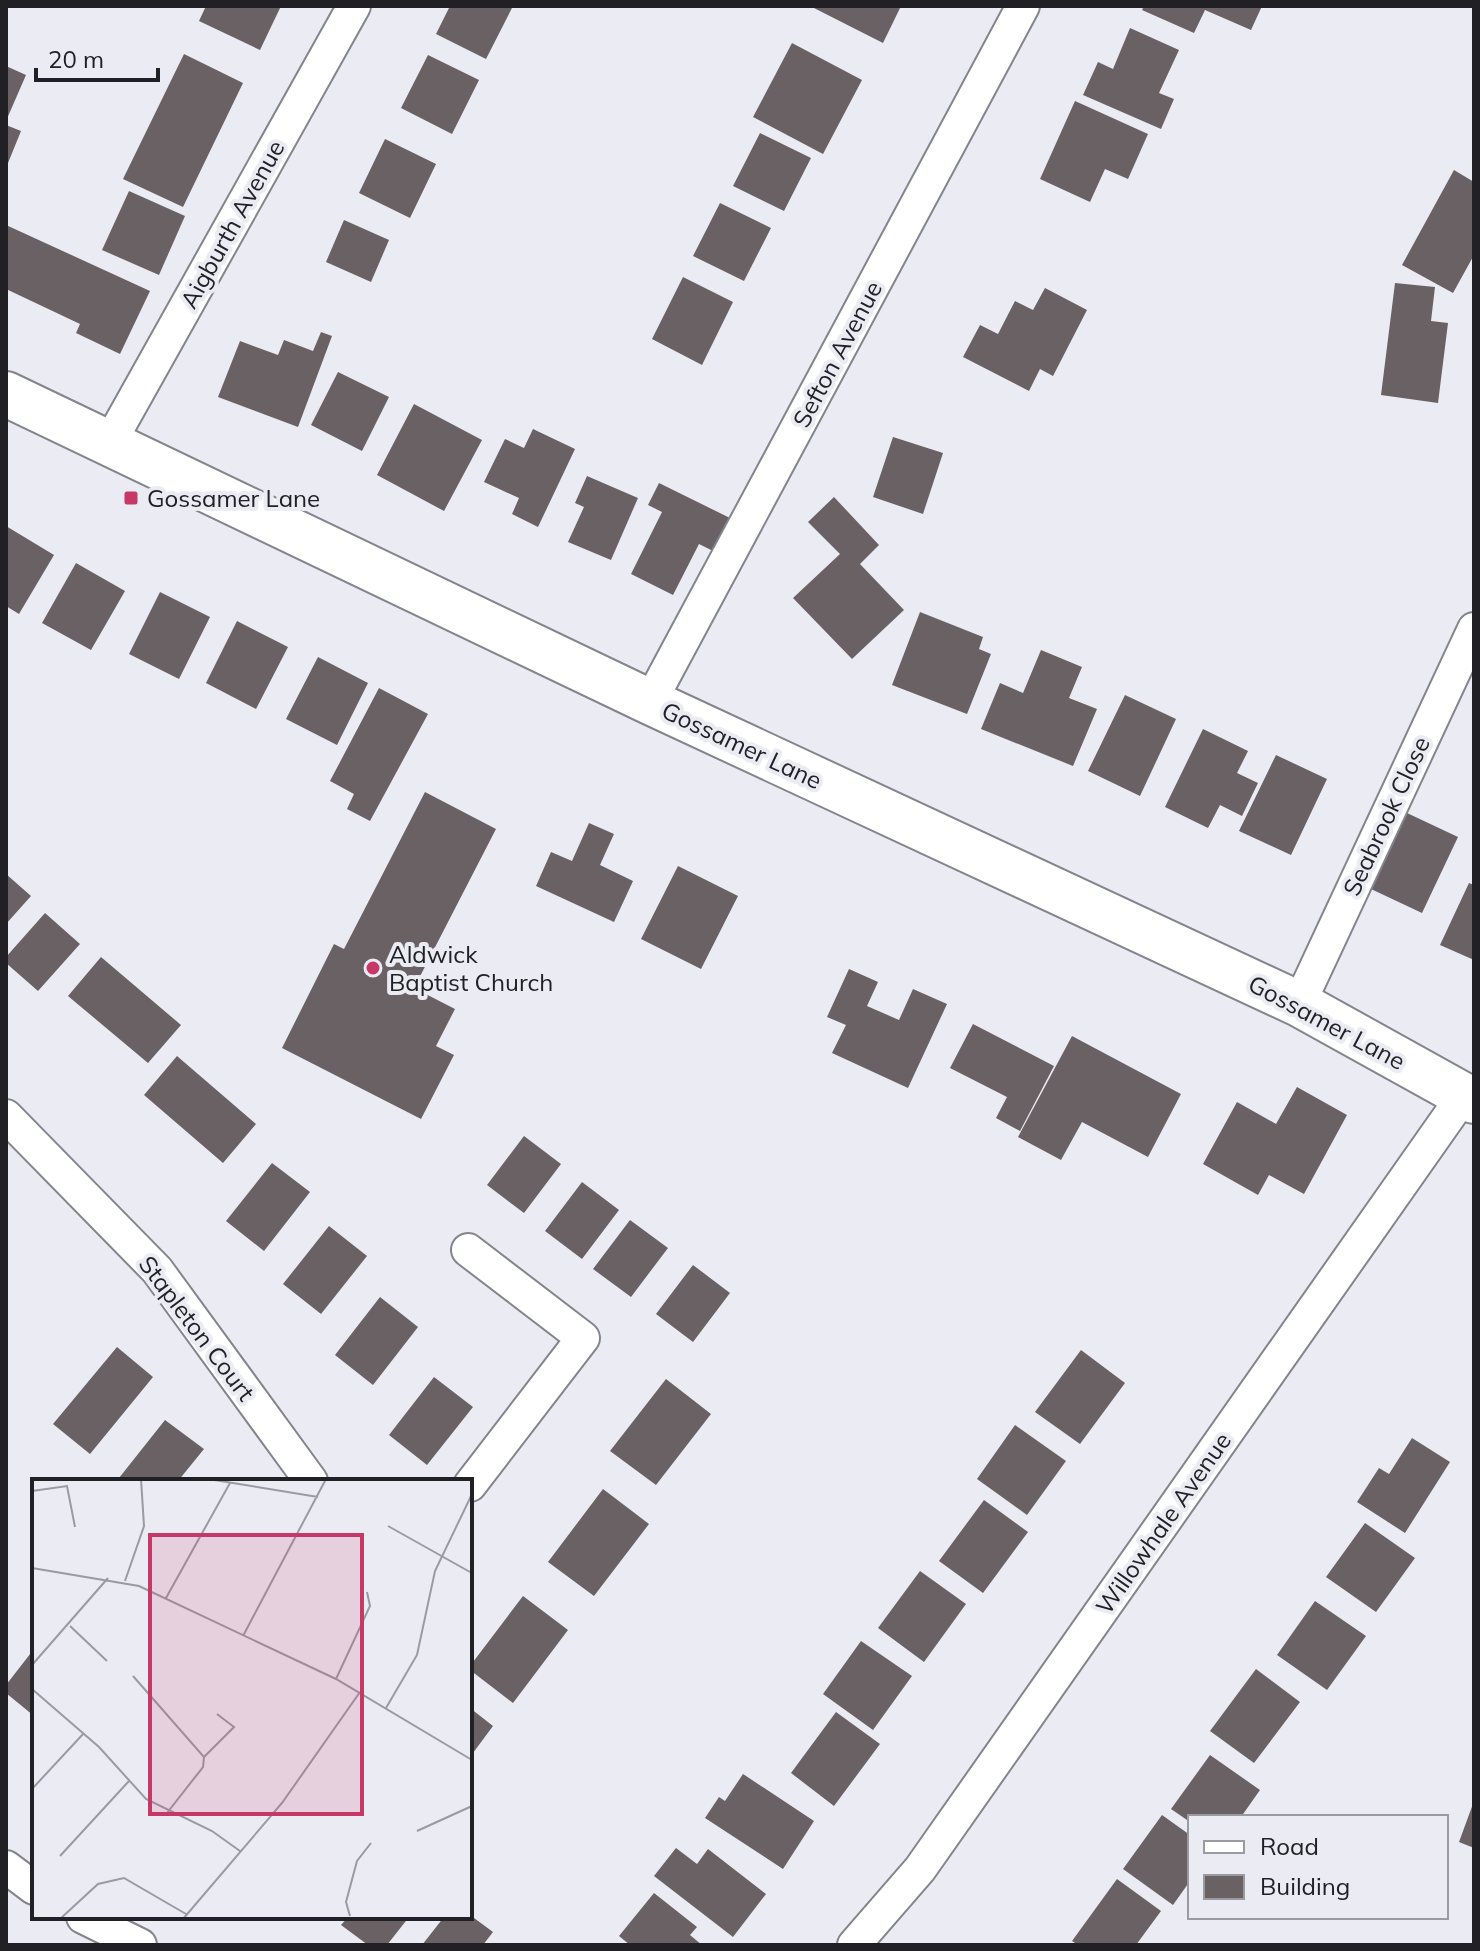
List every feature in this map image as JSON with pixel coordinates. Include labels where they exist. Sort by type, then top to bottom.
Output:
[{"type":"street","name":"Aigburth Avenue","points":[[110,442],[354,6]]},
{"type":"street","name":"Sefton Avenue","points":[[650,702],[1023,6]]},
{"type":"street","name":"Gossamer Lane","points":[[6,394],[650,702],[1299,1004],[1469,1098]]},
{"type":"street","name":"Seabrook Close","points":[[1299,1004],[1474,629]]},
{"type":"street","name":"Willowhale Avenue","points":[[854,1945],[920,1869],[1469,1098]]},
{"type":"street","name":"Stapleton Court","points":[[6,1116],[157,1270],[310,1479]]},
{"type":"street","points":[[468,1250],[583,1338],[472,1482]]},
{"type":"street","points":[[6,1867],[32,1886]]},
{"type":"street","points":[[89,1919],[132,1933]]},
{"type":"building","points":[[206,6],[281,6],[260,50],[199,21]]},
{"type":"building","points":[[450,6],[513,6],[486,59],[436,34]]},
{"type":"building","points":[[810,6],[901,6],[883,43]]},
{"type":"building","points":[[1144,6],[1262,6],[1251,30],[1205,10],[1194,33],[1142,10]]},
{"type":"building","points":[[1130,28],[1179,50],[1159,93],[1174,99],[1161,129],[1083,95],[1098,62],[1113,69]]},
{"type":"building","points":[[792,43],[862,80],[823,154],[753,117]]},
{"type":"building","points":[[184,54],[243,83],[183,207],[123,179]]},
{"type":"building","points":[[428,55],[479,80],[452,134],[401,108]]},
{"type":"building","points":[[6,66],[26,75],[6,121]]},
{"type":"building","points":[[1075,101],[1148,134],[1128,179],[1105,169],[1090,202],[1040,179]]},
{"type":"building","points":[[6,125],[21,131],[6,168]]},
{"type":"building","points":[[760,133],[811,158],[784,211],[733,186]]},
{"type":"building","points":[[385,139],[436,164],[410,218],[359,193]]},
{"type":"building","points":[[1454,170],[1474,182],[1474,255],[1453,293],[1402,265]]},
{"type":"building","points":[[129,191],[185,216],[159,275],[102,250]]},
{"type":"building","points":[[720,203],[771,228],[744,281],[693,256]]},
{"type":"building","points":[[344,220],[389,240],[371,282],[326,262]]},
{"type":"building","points":[[6,225],[150,291],[120,354],[76,333],[80,324],[6,289]]},
{"type":"building","points":[[683,277],[733,302],[702,365],[652,339]]},
{"type":"building","points":[[1395,283],[1435,287],[1431,321],[1448,323],[1438,403],[1381,395]]},
{"type":"building","points":[[1045,288],[1087,310],[1053,376],[1040,369],[1029,391],[963,357],[980,325],[998,334],[1015,301],[1033,310]]},
{"type":"building","points":[[321,332],[332,336],[298,427],[218,397],[240,341],[278,355],[284,340],[313,351]]},
{"type":"building","points":[[338,372],[389,397],[362,451],[311,425]]},
{"type":"building","points":[[414,404],[482,440],[444,511],[377,475]]},
{"type":"building","points":[[533,429],[575,449],[538,527],[512,514],[519,498],[484,482],[505,439],[524,448]]},
{"type":"building","points":[[893,437],[943,453],[923,514],[873,497]]},
{"type":"building","points":[[587,476],[638,498],[611,560],[568,542],[584,507],[575,503]]},
{"type":"building","points":[[659,483],[730,518],[713,551],[699,544],[673,595],[631,574],[662,512],[648,505]]},
{"type":"building","points":[[834,497],[879,545],[860,564],[904,610],[852,659],[793,598],[840,554],[808,522]]},
{"type":"building","points":[[6,526],[54,555],[19,614],[6,606]]},
{"type":"building","points":[[76,563],[125,591],[91,650],[42,623]]},
{"type":"building","points":[[160,592],[210,617],[179,679],[129,654]]},
{"type":"building","points":[[920,612],[983,637],[979,649],[991,654],[967,714],[892,685]]},
{"type":"building","points":[[237,621],[288,647],[256,709],[206,683]]},
{"type":"building","points":[[1041,650],[1082,667],[1069,698],[1097,709],[1073,766],[981,729],[1000,683],[1023,693]]},
{"type":"building","points":[[318,657],[368,683],[337,745],[286,719]]},
{"type":"building","points":[[379,688],[428,714],[370,821],[347,809],[354,794],[330,781]]},
{"type":"building","points":[[1125,695],[1176,719],[1140,796],[1088,771]]},
{"type":"building","points":[[1203,729],[1248,751],[1237,773],[1258,783],[1242,816],[1220,805],[1208,828],[1165,807]]},
{"type":"building","points":[[1276,755],[1327,779],[1291,855],[1239,831]]},
{"type":"building","name":"Aldwick Baptist Church","points":[[425,792],[496,829],[414,988],[455,1009],[436,1046],[454,1055],[421,1119],[282,1048],[334,944],[344,949]]},
{"type":"building","points":[[1407,813],[1458,837],[1422,913],[1371,889]]},
{"type":"building","points":[[589,823],[614,834],[600,865],[633,881],[614,922],[536,886],[551,852],[572,861]]},
{"type":"building","points":[[678,866],[738,896],[701,969],[641,939]]},
{"type":"building","points":[[6,874],[31,896],[6,924]]},
{"type":"building","points":[[1469,883],[1474,885],[1474,960],[1440,945]]},
{"type":"building","points":[[45,913],[80,944],[38,991],[6,963],[6,957]]},
{"type":"building","points":[[101,957],[181,1025],[148,1063],[68,996]]},
{"type":"building","points":[[849,969],[878,982],[867,1006],[899,1020],[913,989],[947,1004],[908,1088],[832,1053],[846,1025],[827,1017]]},
{"type":"building","points":[[973,1024],[1054,1066],[1020,1131],[996,1118],[1007,1097],[950,1068]]},
{"type":"building","points":[[1072,1036],[1181,1094],[1148,1157],[1082,1122],[1061,1160],[1018,1137]]},
{"type":"building","points":[[177,1056],[256,1124],[223,1163],[144,1095]]},
{"type":"building","points":[[1297,1087],[1347,1115],[1304,1194],[1269,1175],[1258,1195],[1203,1164],[1237,1102],[1276,1124]]},
{"type":"building","points":[[524,1136],[561,1164],[524,1213],[487,1185]]},
{"type":"building","points":[[272,1163],[310,1192],[264,1251],[226,1221]]},
{"type":"building","points":[[582,1182],[619,1210],[582,1259],[545,1231]]},
{"type":"building","points":[[630,1220],[668,1248],[631,1297],[593,1269]]},
{"type":"building","points":[[329,1226],[367,1256],[321,1314],[283,1284]]},
{"type":"building","points":[[693,1265],[730,1293],[693,1342],[656,1314]]},
{"type":"building","points":[[380,1297],[418,1327],[373,1385],[335,1355]]},
{"type":"building","points":[[117,1347],[153,1377],[90,1454],[53,1424]]},
{"type":"building","points":[[1081,1350],[1125,1383],[1080,1444],[1035,1412]]},
{"type":"building","points":[[434,1377],[473,1407],[427,1465],[389,1435]]},
{"type":"building","points":[[666,1379],[711,1414],[656,1485],[610,1451]]},
{"type":"building","points":[[165,1420],[204,1449],[180,1479],[119,1478]]},
{"type":"building","points":[[1015,1425],[1066,1461],[1027,1515],[977,1479]]},
{"type":"building","points":[[1412,1438],[1450,1462],[1405,1533],[1357,1502],[1379,1468],[1389,1474]]},
{"type":"building","points":[[603,1489],[649,1524],[594,1596],[548,1562]]},
{"type":"building","points":[[984,1500],[1028,1532],[983,1593],[939,1561]]},
{"type":"building","points":[[1365,1523],[1415,1558],[1376,1612],[1326,1577]]},
{"type":"building","points":[[920,1571],[966,1604],[924,1662],[878,1628]]},
{"type":"building","points":[[523,1596],[568,1630],[513,1703],[472,1672],[472,1663]]},
{"type":"building","points":[[1315,1601],[1366,1636],[1327,1690],[1277,1655]]},
{"type":"building","points":[[861,1641],[912,1676],[873,1730],[823,1694]]},
{"type":"building","points":[[32,1652],[32,1714],[6,1693],[6,1685]]},
{"type":"building","points":[[1256,1669],[1300,1702],[1254,1763],[1210,1731]]},
{"type":"building","points":[[472,1710],[493,1726],[472,1754]]},
{"type":"building","points":[[836,1712],[880,1744],[834,1806],[791,1773]]},
{"type":"building","points":[[1210,1755],[1260,1790],[1242,1815],[1188,1815],[1188,1821],[1171,1809]]},
{"type":"building","points":[[743,1774],[814,1821],[783,1869],[705,1818],[719,1797],[725,1801]]},
{"type":"building","points":[[1474,1801],[1474,1848],[1459,1842]]},
{"type":"building","points":[[1162,1815],[1188,1834],[1188,1884],[1173,1905],[1123,1869]]},
{"type":"building","points":[[676,1848],[697,1864],[708,1849],[766,1894],[733,1937],[654,1876]]},
{"type":"building","points":[[1117,1879],[1161,1911],[1136,1945],[1078,1945],[1072,1941]]},
{"type":"building","points":[[654,1893],[697,1927],[690,1935],[702,1945],[630,1945],[619,1936]]},
{"type":"building","points":[[472,1916],[493,1932],[483,1945],[422,1945],[442,1919],[472,1919]]},
{"type":"building","points":[[346,1919],[407,1919],[387,1945],[368,1945],[341,1925]]},
{"type":"place","name":"Gossamer Lane","points":[[131,498]]},
{"type":"place","name":"Aldwick Baptist Church","points":[[373,968]]}]
